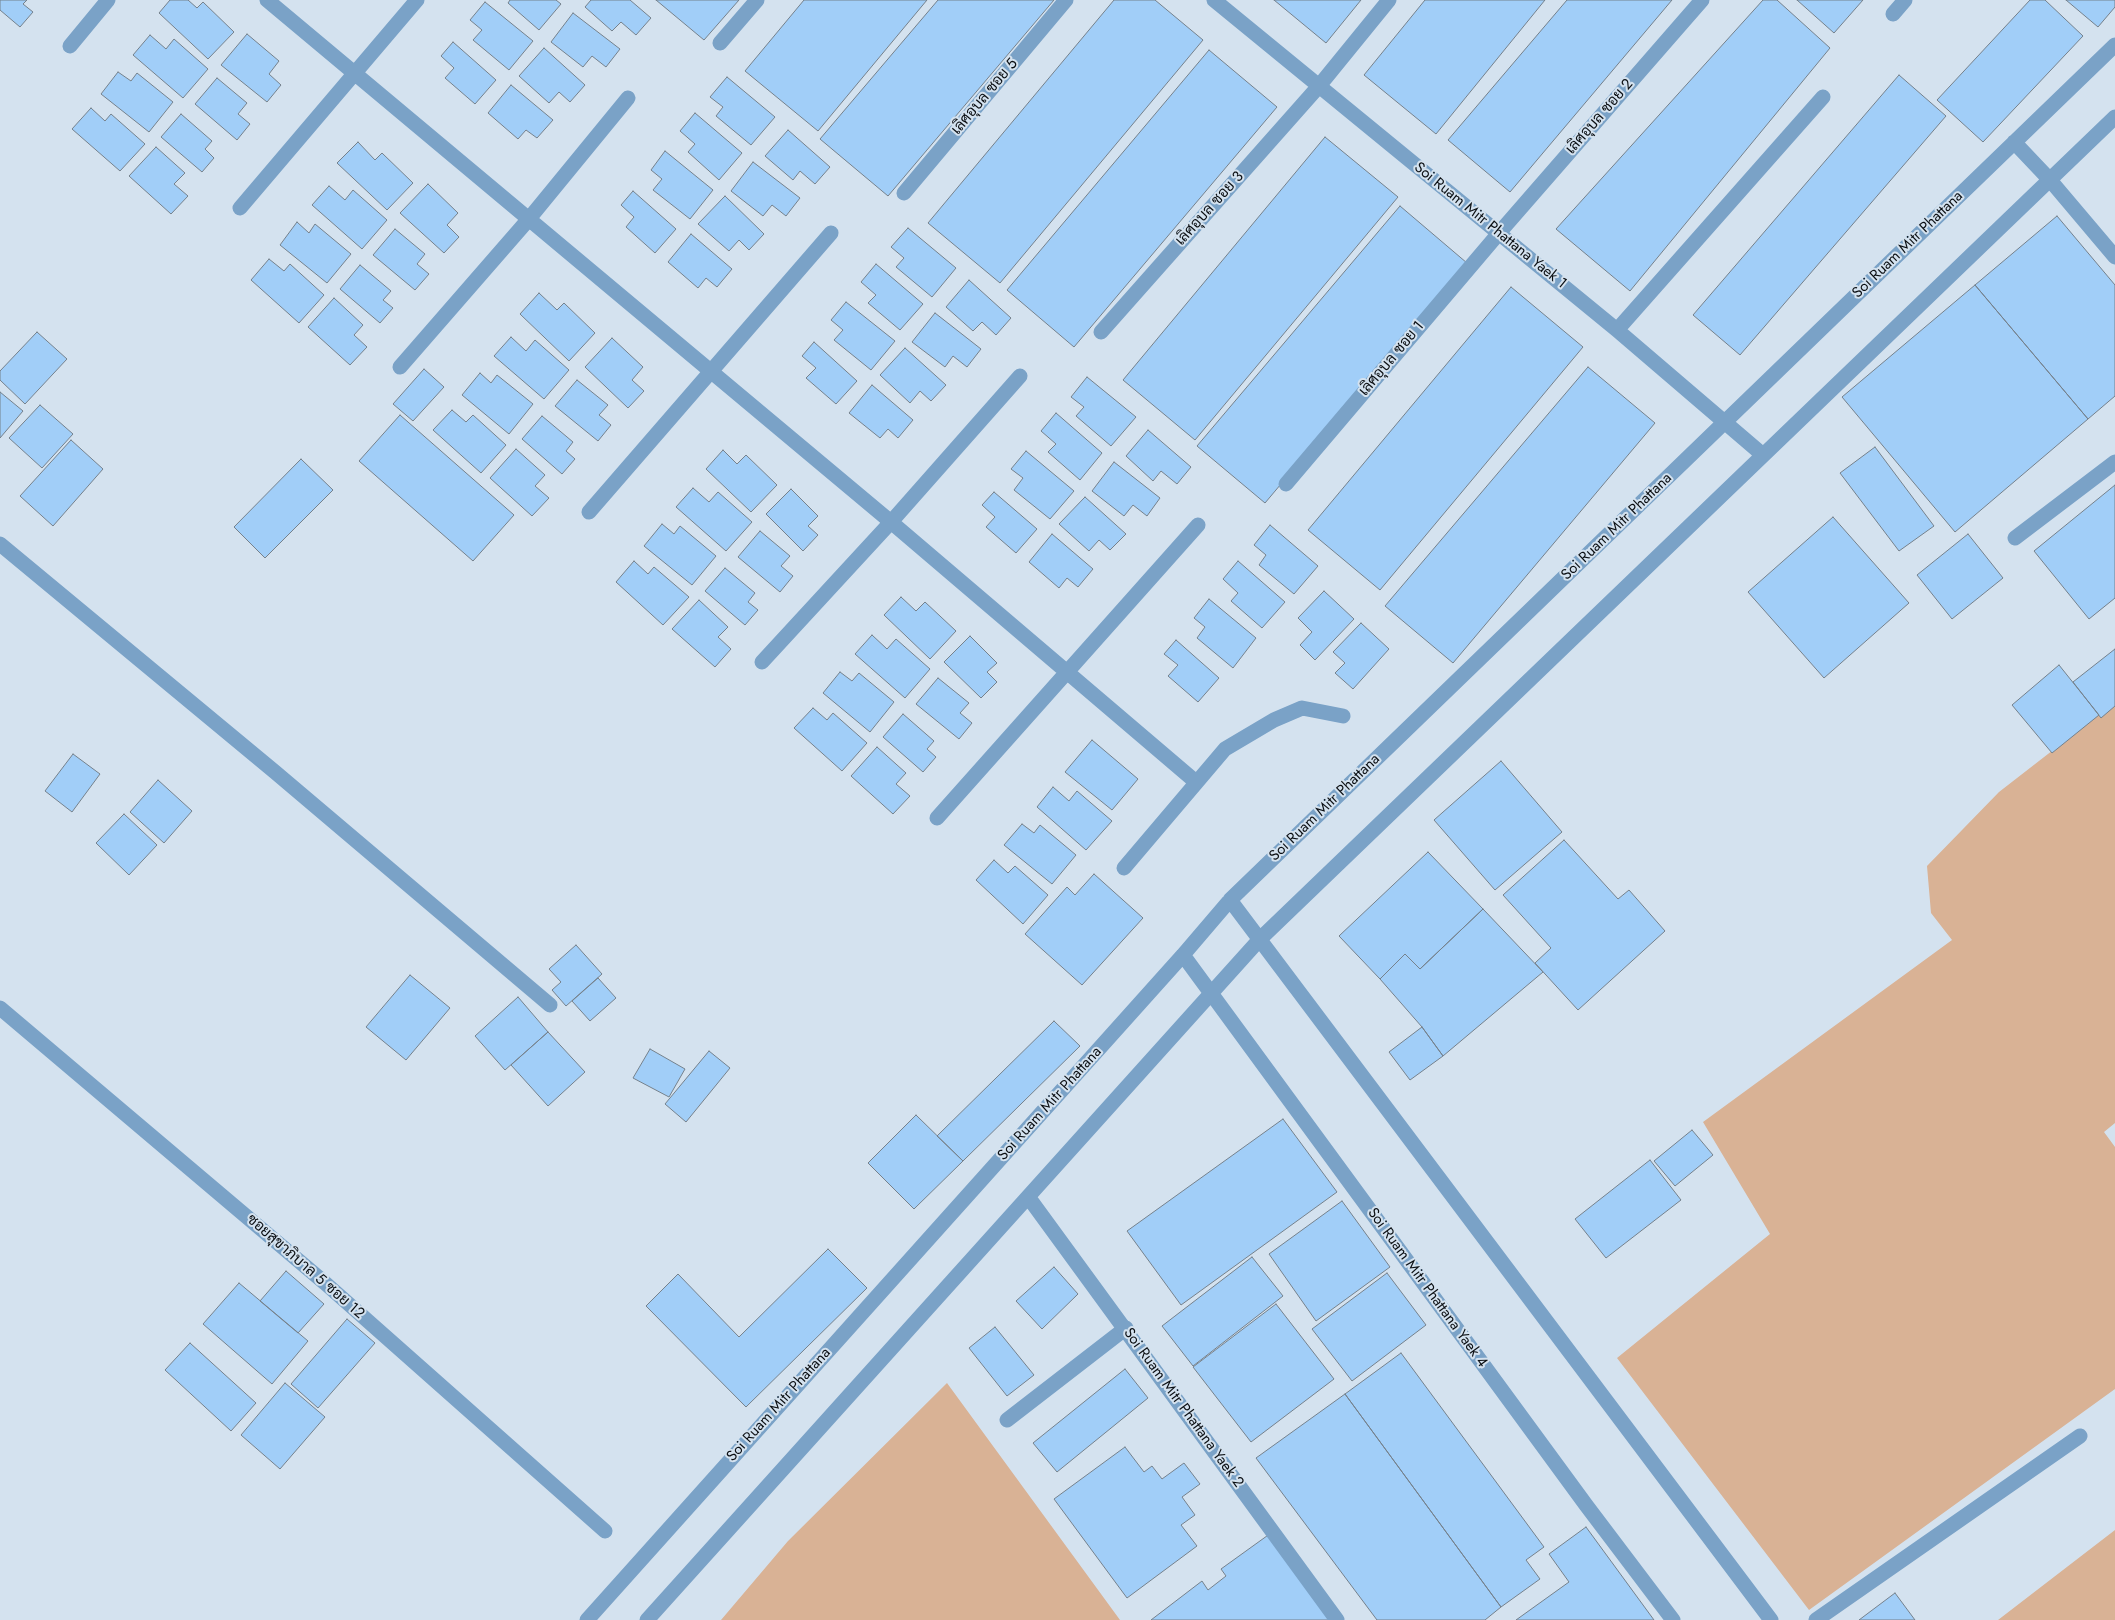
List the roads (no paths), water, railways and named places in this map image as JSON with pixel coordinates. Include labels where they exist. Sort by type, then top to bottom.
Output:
[{"type":"street","points":[[70,46],[108,0]]},
{"type":"street","points":[[267,0],[355,72],[710,373],[891,522],[1196,782]]},
{"type":"street","points":[[240,208],[417,0]]},
{"type":"street","points":[[720,43],[757,0]]},
{"type":"street","name":"เลิศอุบล ซอย 5","points":[[904,193],[1066,0]]},
{"type":"street","name":"Soi Ruam Mitr Phattana Yaek 1","points":[[1214,0],[1617,330],[1763,455]]},
{"type":"street","name":"เลิศอุบล ซอย 3","points":[[1101,332],[1319,86],[1389,0]]},
{"type":"street","name":"เลิศอุบล ซอย 2","points":[[1499,233],[1702,0]]},
{"type":"street","points":[[1893,14],[1905,0]]},
{"type":"street","name":"Soi Ruam Mitr Phattana","points":[[587,1620],[1183,955],[1230,900],[2115,45]]},
{"type":"street","points":[[1617,330],[1823,97]]},
{"type":"street","points":[[400,367],[528,220],[628,98]]},
{"type":"street","points":[[647,1620],[1260,939],[2115,117]]},
{"type":"street","points":[[2014,142],[2050,180],[2115,257]]},
{"type":"street","points":[[589,512],[831,233]]},
{"type":"street","name":"เลิศอุบล ซอย 1","points":[[1286,484],[1499,233]]},
{"type":"street","points":[[762,662],[891,522],[1020,376]]},
{"type":"street","points":[[2015,538],[2115,462]]},
{"type":"street","points":[[937,818],[1198,525]]},
{"type":"street","points":[[0,544],[275,772],[550,1005]]},
{"type":"street","points":[[1124,868],[1226,749],[1274,720],[1302,708],[1344,716]]},
{"type":"street","points":[[1230,900],[1771,1620]]},
{"type":"street","name":"Soi Ruam Mitr Phattana Yaek 4","points":[[1183,955],[1586,1505],[1673,1620]]},
{"type":"street","name":"ซอยสุขาภิบาล 5 ซอย 12","points":[[0,1008],[325,1283],[606,1531]]},
{"type":"street","name":"Soi Ruam Mitr Phattana Yaek 2","points":[[1028,1198],[1126,1328],[1337,1620]]},
{"type":"street","points":[[1007,1420],[1126,1328]]},
{"type":"street","points":[[1816,1620],[2080,1436]]}]
